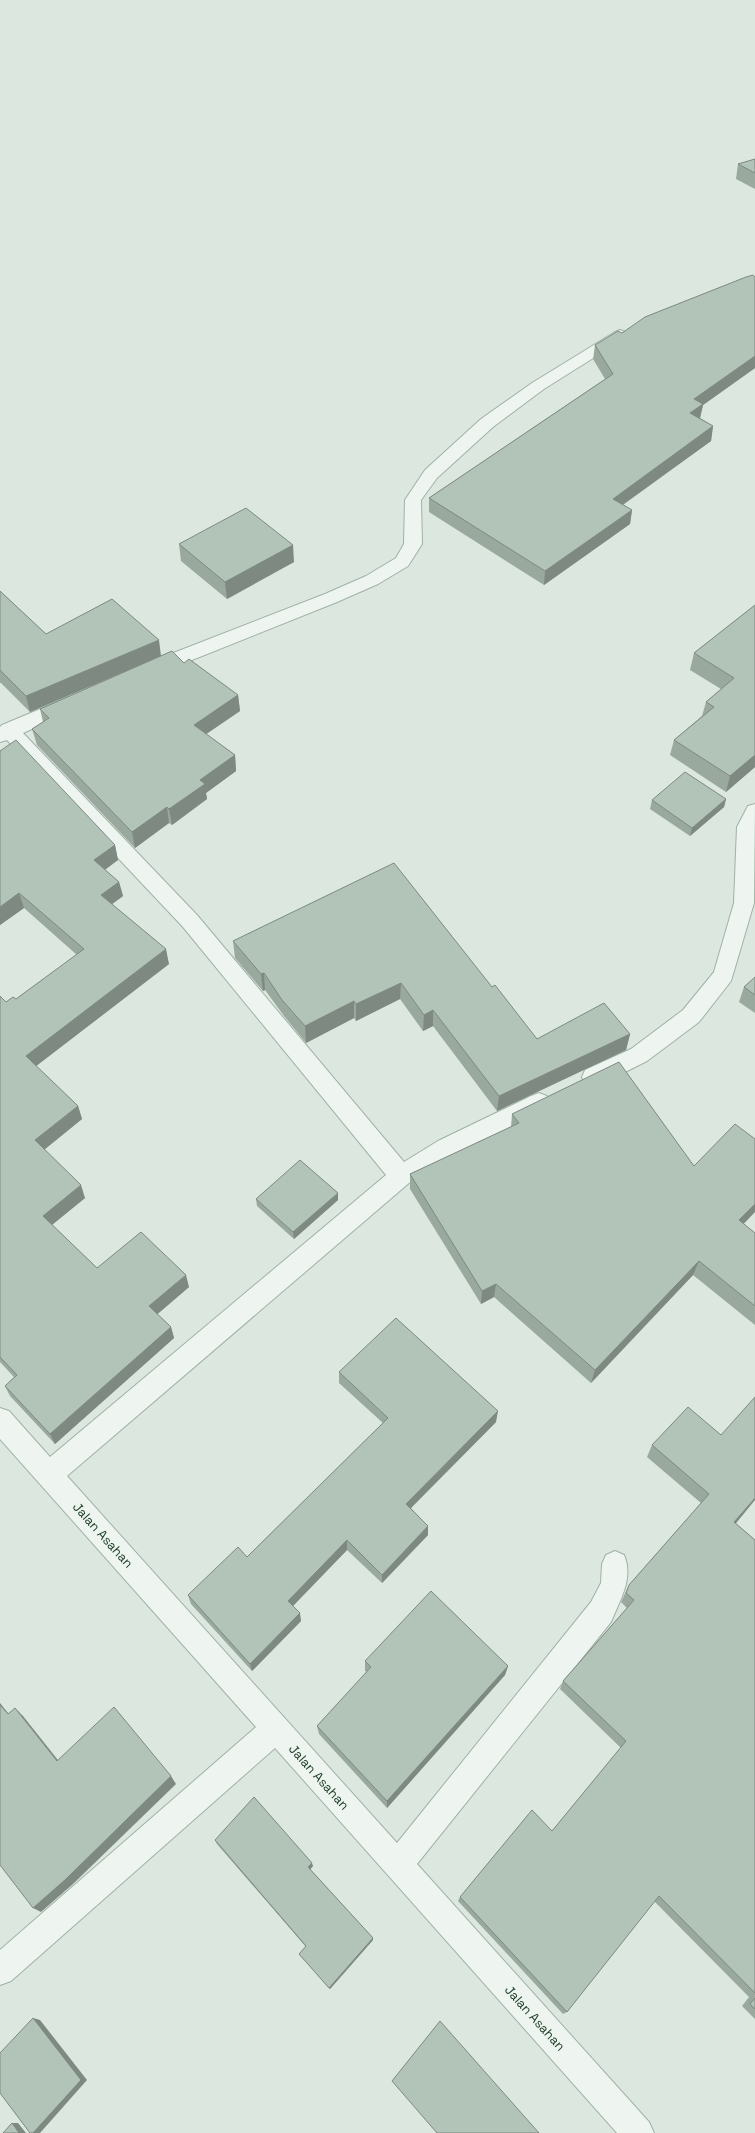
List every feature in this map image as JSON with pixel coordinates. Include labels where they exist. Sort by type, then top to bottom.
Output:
[{"type":"street","points":[[138,675],[192,651],[331,598],[372,580],[402,562],[413,544],[413,500],[431,474],[487,423],[538,386],[622,333],[637,327]]},
{"type":"street","points":[[82,699],[4,733],[190,921],[401,1176]]},
{"type":"street","points":[[48,1474],[401,1176],[446,1148],[639,1055],[691,1016],[724,975],[744,903],[747,827],[755,811]]},
{"type":"street","name":"Jalan Asahan","points":[[0,1420],[638,2133]]},
{"type":"street","points":[[398,1865],[601,1612],[614,1584],[615,1564]]},
{"type":"street","points":[[0,1970],[276,1729]]},
{"type":"building","points":[[755,159],[755,173],[738,164]]},
{"type":"building","points":[[753,275],[755,277],[755,356],[694,399],[703,404],[690,413],[713,426],[613,499],[632,510],[545,571],[429,498],[613,374],[595,345],[618,331],[622,333],[645,317]]},
{"type":"building","points":[[246,508],[293,545],[225,582],[179,544]]},
{"type":"building","points":[[0,591],[46,634],[112,599],[159,640],[26,696],[0,670]]},
{"type":"building","points":[[755,605],[755,755],[730,776],[674,740],[714,707],[706,702],[734,678],[694,653]]},
{"type":"building","points":[[172,651],[184,663],[189,659],[238,695],[194,725],[235,755],[200,780],[205,784],[169,809],[167,807],[132,832],[32,729],[49,718],[40,709]]},
{"type":"building","points":[[16,740],[115,845],[94,860],[119,882],[101,895],[166,949],[26,1056],[78,1106],[35,1140],[81,1185],[43,1216],[97,1268],[141,1232],[186,1275],[149,1306],[171,1327],[50,1434],[5,1386],[17,1375],[0,1357],[0,996],[6,1002],[13,997],[16,999],[84,949],[19,893],[0,907],[0,751]]},
{"type":"building","points":[[685,772],[726,799],[692,828],[652,800]]},
{"type":"building","points":[[394,863],[492,987],[495,985],[537,1039],[604,1003],[630,1034],[499,1096],[433,1010],[424,1015],[401,983],[356,1004],[354,1001],[305,1026],[282,1000],[264,973],[261,974],[233,941]]},
{"type":"building","points":[[755,977],[755,995],[744,987]]},
{"type":"building","points":[[619,1062],[694,1166],[735,1124],[755,1139],[755,1204],[739,1220],[755,1233],[755,1306],[699,1261],[595,1370],[496,1284],[482,1291],[410,1174],[519,1123],[512,1114]]},
{"type":"building","points":[[300,1160],[338,1193],[293,1232],[256,1199]]},
{"type":"building","points":[[396,1318],[498,1411],[406,1504],[428,1526],[382,1575],[347,1540],[288,1601],[300,1613],[250,1664],[188,1595],[238,1547],[247,1557],[388,1418],[339,1372]]},
{"type":"building","points":[[755,1397],[755,1498],[734,1522],[755,1540],[755,1993],[659,1896],[567,2012],[460,1897],[532,1810],[552,1831],[626,1741],[563,1681],[634,1600],[626,1593],[629,1585],[709,1494],[652,1445],[688,1407],[721,1435]]},
{"type":"building","points":[[431,1591],[508,1666],[387,1801],[317,1726],[371,1667],[365,1661]]},
{"type":"building","points":[[0,1705],[8,1714],[15,1708],[57,1761],[114,1707],[171,1776],[66,1879],[33,1908],[0,1865]]},
{"type":"building","points":[[254,1797],[312,1863],[308,1867],[373,1938],[329,1988],[299,1954],[306,1946],[215,1840]]},
{"type":"building","points":[[755,1998],[755,2009],[750,2004]]},
{"type":"building","points":[[33,2018],[81,2080],[33,2133],[30,2133],[0,2093],[0,2053]]},
{"type":"building","points":[[440,2021],[539,2133],[437,2133],[392,2081]]},
{"type":"building","points":[[12,2123],[19,2133],[3,2133]]}]
